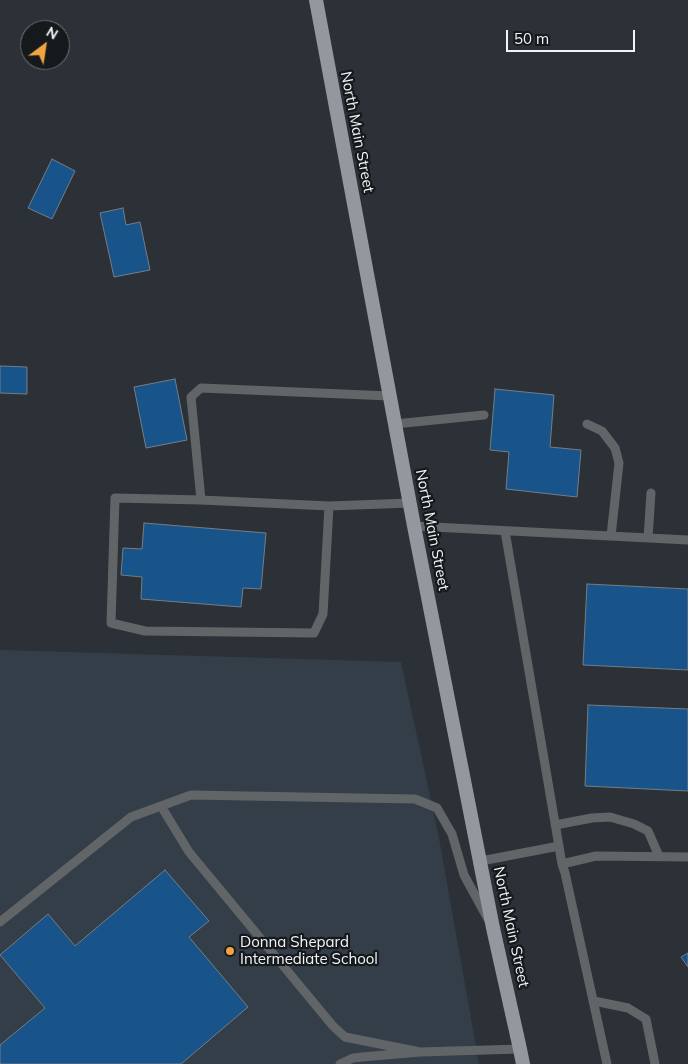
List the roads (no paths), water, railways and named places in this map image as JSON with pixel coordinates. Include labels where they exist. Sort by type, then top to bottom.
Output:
[{"type":"main road","name":"North Main Street","points":[[316,0],[414,526],[493,928],[523,1064]]},
{"type":"lane","points":[[201,500],[191,398],[201,388],[390,396]]},
{"type":"lane","points":[[395,424],[484,415]]},
{"type":"lane","points":[[586,424],[602,431],[616,448],[619,463],[611,536]]},
{"type":"lane","points":[[648,538],[651,493]]},
{"type":"lane","points":[[329,506],[323,614],[314,633],[145,631],[111,623],[115,498],[329,506],[410,503]]},
{"type":"lane","points":[[414,526],[688,540]]},
{"type":"lane","points":[[505,531],[562,864],[608,1064]]},
{"type":"lane","points":[[0,922],[131,817],[191,795],[415,799],[437,808],[452,834],[464,875],[493,928]]},
{"type":"lane","points":[[161,806],[189,852],[333,1026],[345,1037],[420,1052]]},
{"type":"lane","points":[[555,825],[592,818],[610,817],[634,824],[648,831],[659,856]]},
{"type":"lane","points":[[481,861],[559,846]]},
{"type":"lane","points":[[562,864],[596,856],[688,856]]},
{"type":"lane","points":[[594,1001],[628,1008],[646,1019],[656,1064]]},
{"type":"lane","points":[[340,1064],[352,1058],[420,1052],[520,1049]]},
{"type":"place","name":"Donna Shepard Intermediate School","points":[[230,951]]}]
